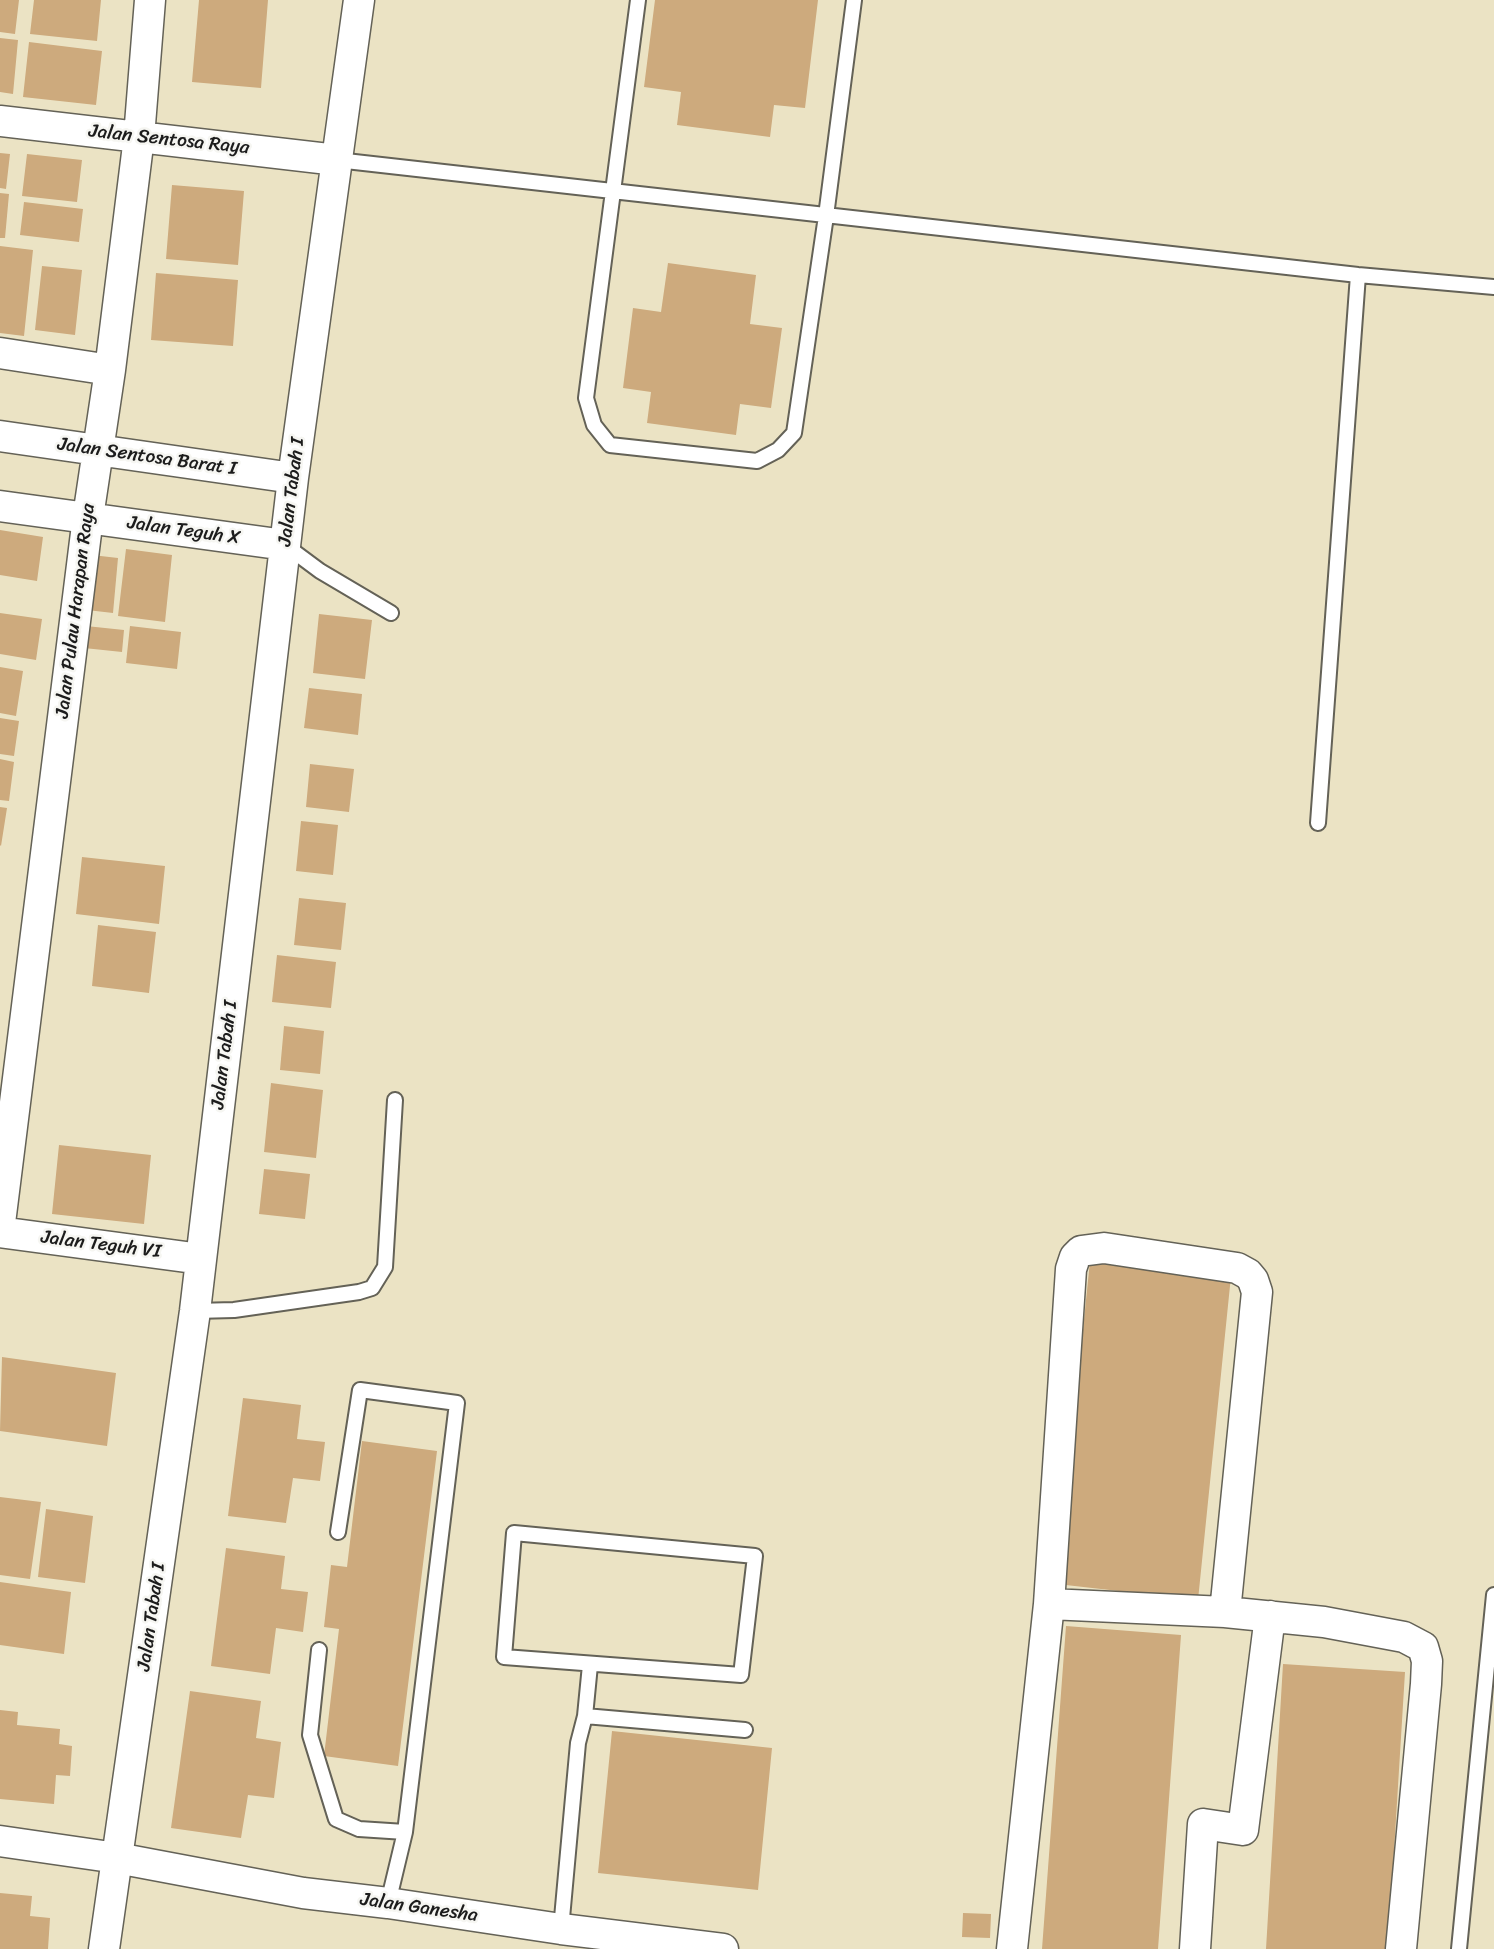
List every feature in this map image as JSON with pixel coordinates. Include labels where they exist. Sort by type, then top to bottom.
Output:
[{"type":"street","name":"Jalan Pulau Harapan Raya","points":[[0,1223],[88,517],[110,370],[139,137],[150,0]]},
{"type":"street","name":"Jalan Tabah I","points":[[104,1949],[195,1311],[293,478],[359,0]]},
{"type":"street","name":"Jalan Sentosa Raya","points":[[0,121],[337,160]]},
{"type":"street","points":[[0,353],[110,370]]},
{"type":"street","name":"Jalan Sentosa Barat I","points":[[0,436],[293,478]]},
{"type":"street","name":"Jalan Teguh X","points":[[0,506],[285,545]]},
{"type":"street","name":"Jalan Teguh VI","points":[[0,1232],[201,1259]]},
{"type":"street","points":[[1012,1949],[1049,1604],[1071,1269],[1074,1257],[1081,1251],[1104,1248],[1237,1268],[1248,1274],[1258,1292],[1225,1612]]},
{"type":"street","points":[[1049,1604],[1225,1612],[1324,1622],[1404,1637],[1423,1647],[1427,1661],[1426,1684],[1401,1949]]},
{"type":"street","points":[[1195,1949],[1203,1824],[1243,1830],[1270,1616]]},
{"type":"street","name":"Jalan Ganesha","points":[[0,1841],[117,1858],[303,1893],[723,1949]]},
{"type":"lane","points":[[638,0],[586,398],[594,425],[610,445],[757,461],[778,450],[794,433],[854,0]]},
{"type":"lane","points":[[337,160],[1357,275],[1494,287]]},
{"type":"lane","points":[[1318,823],[1357,275]]},
{"type":"lane","points":[[285,545],[320,571],[391,613]]},
{"type":"lane","points":[[195,1311],[234,1310],[372,1288],[385,1267],[395,1100]]},
{"type":"lane","points":[[338,1532],[360,1390],[457,1402],[405,1832],[388,1903]]},
{"type":"lane","points":[[514,1533],[755,1556],[741,1675],[590,1665],[504,1657],[514,1533]]},
{"type":"lane","points":[[1459,1949],[1494,1595]]},
{"type":"lane","points":[[319,1650],[310,1735],[336,1819],[359,1829],[405,1832]]},
{"type":"lane","points":[[561,1929],[578,1743],[585,1716],[590,1665]]},
{"type":"lane","points":[[585,1716],[746,1730]]},
{"type":"building","points":[[0,0],[19,0],[15,34],[0,32]]},
{"type":"building","points":[[34,0],[101,0],[97,41],[30,34]]},
{"type":"building","points":[[199,0],[268,0],[261,88],[192,82]]},
{"type":"building","points":[[655,0],[818,0],[805,108],[774,105],[770,137],[677,125],[681,92],[644,87]]},
{"type":"building","points":[[0,38],[18,40],[13,94],[0,92]]},
{"type":"building","points":[[29,42],[102,51],[96,105],[23,97]]},
{"type":"building","points":[[0,153],[10,154],[6,189],[0,188]]},
{"type":"building","points":[[27,154],[82,160],[77,202],[22,196]]},
{"type":"building","points":[[172,185],[244,191],[238,265],[166,259]]},
{"type":"building","points":[[0,193],[9,194],[5,238],[0,238]]},
{"type":"building","points":[[24,202],[83,209],[79,242],[20,235]]},
{"type":"building","points":[[0,246],[33,250],[24,336],[0,333]]},
{"type":"building","points":[[668,263],[756,275],[750,324],[782,328],[771,408],[740,404],[736,435],[647,423],[651,392],[623,388],[633,308],[661,312]]},
{"type":"building","points":[[42,266],[82,270],[75,335],[35,330]]},
{"type":"building","points":[[156,273],[238,280],[233,346],[151,340]]},
{"type":"building","points":[[0,530],[43,537],[37,581],[0,575]]},
{"type":"building","points":[[126,549],[172,555],[165,622],[118,616]]},
{"type":"building","points":[[92,555],[118,558],[113,613],[87,610]]},
{"type":"building","points":[[0,613],[42,619],[36,660],[0,654]]},
{"type":"building","points":[[319,614],[372,620],[365,679],[313,673]]},
{"type":"building","points":[[86,626],[124,630],[122,652],[84,648]]},
{"type":"building","points":[[130,626],[181,632],[177,669],[126,663]]},
{"type":"building","points":[[0,667],[23,671],[16,716],[0,713]]},
{"type":"building","points":[[309,688],[362,694],[358,735],[304,728]]},
{"type":"building","points":[[0,718],[19,721],[14,756],[0,754]]},
{"type":"building","points":[[0,759],[14,762],[9,801],[0,800]]},
{"type":"building","points":[[310,764],[354,769],[349,812],[306,807]]},
{"type":"building","points":[[0,807],[7,808],[1,846],[0,845]]},
{"type":"building","points":[[301,821],[338,825],[333,875],[296,871]]},
{"type":"building","points":[[82,857],[165,866],[159,924],[76,914]]},
{"type":"building","points":[[299,898],[346,903],[341,950],[294,945]]},
{"type":"building","points":[[98,925],[156,932],[149,993],[92,986]]},
{"type":"building","points":[[277,955],[336,962],[331,1008],[272,1002]]},
{"type":"building","points":[[284,1026],[324,1031],[320,1074],[280,1070]]},
{"type":"building","points":[[271,1083],[323,1090],[316,1158],[264,1152]]},
{"type":"building","points":[[59,1145],[151,1155],[144,1224],[52,1214]]},
{"type":"building","points":[[264,1169],[310,1174],[305,1219],[259,1214]]},
{"type":"building","points":[[1090,1261],[1231,1276],[1198,1600],[1057,1584]]},
{"type":"building","points":[[2,1357],[116,1373],[107,1446],[0,1431]]},
{"type":"building","points":[[243,1398],[301,1405],[297,1439],[325,1442],[320,1481],[293,1478],[286,1523],[228,1516]]},
{"type":"building","points":[[362,1441],[437,1451],[398,1766],[324,1756],[339,1629],[324,1627],[331,1565],[347,1567]]},
{"type":"building","points":[[0,1497],[41,1502],[30,1579],[0,1575]]},
{"type":"building","points":[[46,1509],[93,1516],[85,1583],[38,1577]]},
{"type":"building","points":[[226,1548],[285,1556],[281,1589],[308,1592],[303,1632],[276,1628],[270,1674],[211,1666]]},
{"type":"building","points":[[0,1582],[71,1592],[64,1654],[0,1645]]},
{"type":"building","points":[[1066,1626],[1181,1635],[1158,1949],[1042,1949]]},
{"type":"building","points":[[1283,1664],[1405,1672],[1388,1949],[1266,1949]]},
{"type":"building","points":[[190,1691],[261,1701],[256,1738],[281,1742],[274,1798],[248,1795],[241,1838],[171,1828]]},
{"type":"building","points":[[0,1710],[18,1712],[17,1725],[60,1729],[59,1744],[72,1746],[70,1776],[56,1775],[54,1804],[0,1799]]},
{"type":"building","points":[[612,1731],[772,1748],[758,1890],[598,1873]]},
{"type":"building","points":[[0,1893],[32,1896],[30,1916],[50,1918],[48,1949],[0,1949]]},
{"type":"building","points":[[963,1913],[991,1914],[990,1938],[962,1937]]}]
